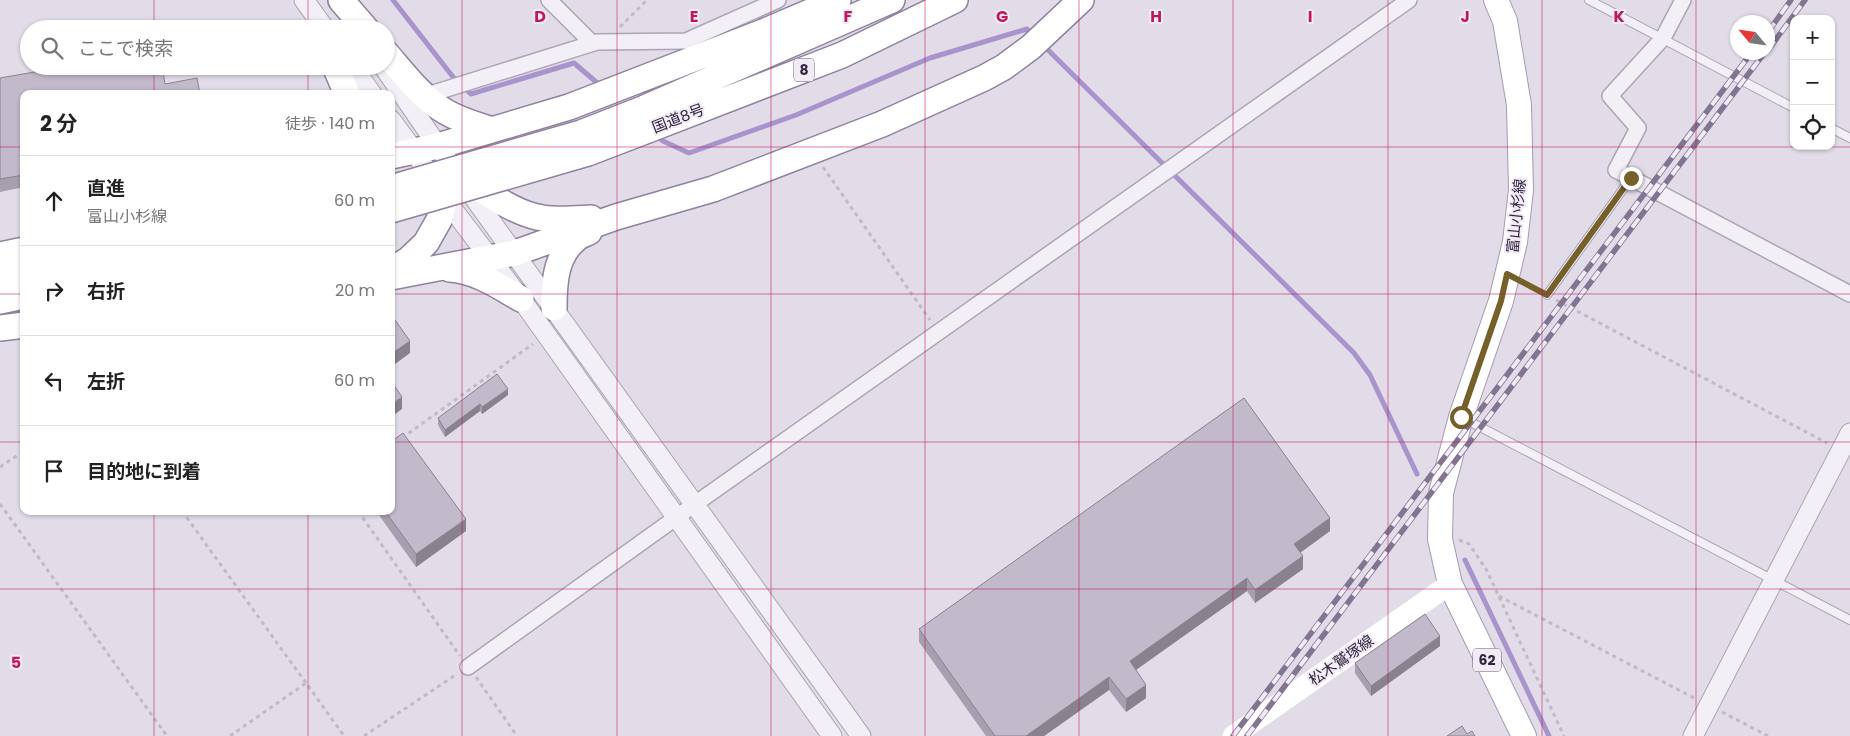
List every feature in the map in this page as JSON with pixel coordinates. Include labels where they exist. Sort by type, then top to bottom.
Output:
[{"type":"highway","points":[[341,0],[358,20]]},
{"type":"highway","points":[[402,153],[438,146],[489,129],[569,107],[763,32],[838,0]]},
{"type":"highway","name":"国道8号","points":[[395,209],[588,153],[644,120],[892,0]]},
{"type":"highway","name":"国道8号","points":[[395,187],[581,133],[644,120],[842,55],[955,0]]},
{"type":"highway","points":[[395,276],[515,253],[616,217],[713,189],[813,152],[882,124],[1004,68],[1031,47],[1081,0]]},
{"type":"highway","points":[[395,62],[424,96],[451,115],[489,129]]},
{"type":"highway","points":[[339,75],[345,90]]},
{"type":"highway","points":[[395,268],[408,260],[426,243],[438,220],[445,199],[438,146]]},
{"type":"highway","points":[[457,174],[499,200],[532,216],[558,220],[616,217]]},
{"type":"highway","points":[[554,308],[554,279],[563,256],[575,239],[616,217]]},
{"type":"highway","points":[[0,254],[20,251]]},
{"type":"highway","points":[[440,268],[465,270],[485,278],[521,299]]},
{"type":"highway","points":[[0,276],[20,273]]},
{"type":"highway","points":[[0,301],[20,297]]},
{"type":"highway","points":[[0,328],[20,326]]},
{"type":"main road","name":"富山小杉線","points":[[1496,0],[1505,21],[1519,105],[1521,190],[1515,242],[1501,301],[1461,417],[1441,492],[1440,532],[1450,584],[1524,736]]},
{"type":"main road","name":"松木鷲塚線","points":[[1233,736],[1450,584]]},
{"type":"street","points":[[304,0],[318,20]]},
{"type":"street","points":[[336,0],[350,20]]},
{"type":"street","points":[[549,0],[599,42]]},
{"type":"street","points":[[424,96],[599,42],[686,41],[754,6],[778,0]]},
{"type":"street","points":[[468,667],[695,504],[1409,0]]},
{"type":"street","points":[[1683,0],[1663,38],[1610,96],[1638,128],[1616,170],[1850,294]]},
{"type":"street","points":[[358,75],[369,90]]},
{"type":"street","points":[[389,75],[457,174],[861,736]]},
{"type":"street","points":[[395,132],[402,153],[445,199],[521,299],[832,736]]},
{"type":"street","points":[[1693,736],[1850,433]]},
{"type":"lane","points":[[1589,0],[1790,106]]},
{"type":"lane","points":[[1835,130],[1850,138]]},
{"type":"lane","points":[[1547,295],[1631,178]]},
{"type":"lane","points":[[1461,417],[1850,620]]},
{"type":"path","points":[[599,42],[647,0]]},
{"type":"path","points":[[813,152],[837,190],[927,316],[941,331]]},
{"type":"path","points":[[1507,274],[1841,450]]},
{"type":"path","points":[[399,440],[546,334]]},
{"type":"path","points":[[0,467],[20,454]]},
{"type":"path","points":[[0,504],[167,736]]},
{"type":"path","points":[[185,515],[344,736]]},
{"type":"path","points":[[361,515],[517,736]]},
{"type":"path","points":[[1440,532],[1469,544],[1486,569],[1564,736]]},
{"type":"path","points":[[1498,596],[1768,736]]},
{"type":"path","points":[[230,736],[306,683]]},
{"type":"path","points":[[364,736],[441,685]]},
{"type":"building","points":[[20,75],[164,75],[165,84],[197,78],[199,90],[20,90],[20,176],[0,179],[0,78]]},
{"type":"building","points":[[395,320],[410,341],[395,351]]},
{"type":"building","points":[[497,374],[508,389],[482,407],[480,404],[445,430],[438,418]]},
{"type":"building","points":[[395,387],[402,397],[395,402]]},
{"type":"building","points":[[1244,398],[1330,518],[1294,544],[1303,556],[1255,590],[1247,578],[1130,661],[1146,685],[1126,699],[1109,677],[1026,736],[995,736],[919,629]]},
{"type":"building","points":[[403,433],[466,519],[416,554],[388,515],[395,515],[395,439]]},
{"type":"building","points":[[1425,614],[1440,636],[1371,686],[1355,663]]},
{"type":"building","points":[[1462,726],[1467,734],[1472,731],[1475,736],[1447,736]]},
{"type":"waterway","points":[[393,0],[453,77],[471,94],[574,63],[602,87]]},
{"type":"waterway","points":[[657,136],[663,141],[689,153],[796,115],[930,58],[1027,29],[1033,35]]},
{"type":"waterway","points":[[1043,45],[1354,353],[1370,375],[1417,474]]},
{"type":"waterway","points":[[1465,560],[1549,736]]},
{"type":"railway","points":[[1775,22],[1791,0]]},
{"type":"railway","points":[[1775,41],[1805,0]]},
{"type":"railway","points":[[1233,736],[1746,60]]},
{"type":"railway","points":[[1247,736],[1759,60]]},
{"type":"route","points":[[1461,417],[1501,301],[1507,274],[1547,295],[1631,178]]}]
